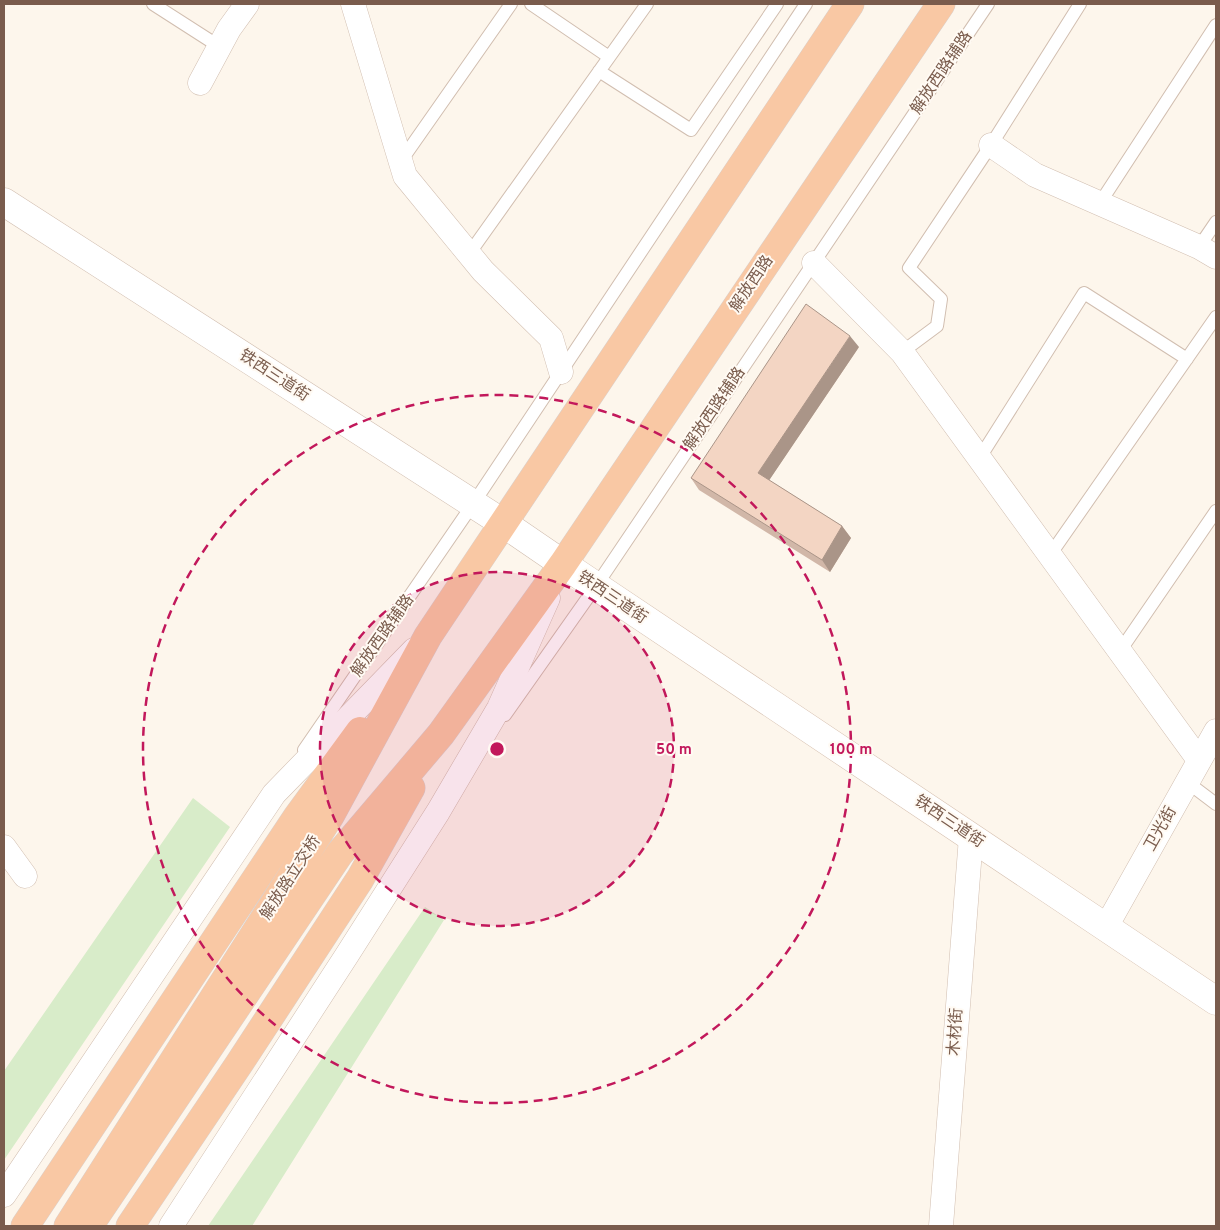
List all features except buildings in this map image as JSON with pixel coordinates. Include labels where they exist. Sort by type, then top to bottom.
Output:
[{"type":"highway","points":[[503,523],[850,4]]},
{"type":"highway","name":"解放西路","points":[[562,564],[941,4]]},
{"type":"highway","name":"解放路立交桥","points":[[68,1226],[330,816],[428,636],[503,523]]},
{"type":"highway","name":"解放路立交桥","points":[[89,1226],[340,853],[440,734],[562,564]]},
{"type":"highway","points":[[25,1226],[298,817],[428,636]]},
{"type":"highway","points":[[130,1226],[360,879],[440,734]]},
{"type":"main road","name":"铁西三道街","points":[[4,202],[503,523],[1216,1001]]},
{"type":"street","points":[[200,83],[229,29],[247,4]]},
{"type":"street","points":[[355,5],[405,176],[483,271],[551,338],[561,372]]},
{"type":"street","points":[[991,144],[1035,175],[1208,252]]},
{"type":"street","points":[[814,263],[902,352],[1199,760]]},
{"type":"street","points":[[172,1226],[438,812],[499,708],[562,564]]},
{"type":"street","points":[[4,1196],[274,794],[428,636]]},
{"type":"street","name":"卫光街","points":[[1106,927],[1216,731]]},
{"type":"street","name":"木材街","points":[[941,1226],[971,837]]},
{"type":"street","points":[[4,847],[25,876]]},
{"type":"lane","points":[[153,4],[220,47]]},
{"type":"lane","points":[[401,162],[511,4]]},
{"type":"lane","points":[[531,4],[609,57]]},
{"type":"lane","points":[[469,254],[647,4]]},
{"type":"lane","points":[[599,71],[691,130],[777,4]]},
{"type":"lane","name":"解放西路辅路","points":[[274,794],[474,504],[806,4]]},
{"type":"lane","name":"解放西路辅路","points":[[438,812],[596,586],[988,4]]},
{"type":"lane","points":[[902,352],[937,326],[942,299],[909,268],[1080,4]]},
{"type":"lane","points":[[1100,203],[1216,25]]},
{"type":"lane","points":[[1208,252],[1216,222]]},
{"type":"lane","points":[[980,459],[1084,293],[1187,359]]},
{"type":"lane","points":[[1050,555],[1216,317]]},
{"type":"lane","points":[[1120,651],[1216,511]]},
{"type":"lane","points":[[1187,782],[1216,804]]},
{"type":"green space","points":[[193,798],[230,827],[4,1160],[4,1071]]},
{"type":"green space","points":[[425,907],[444,920],[252,1226],[208,1226]]}]
